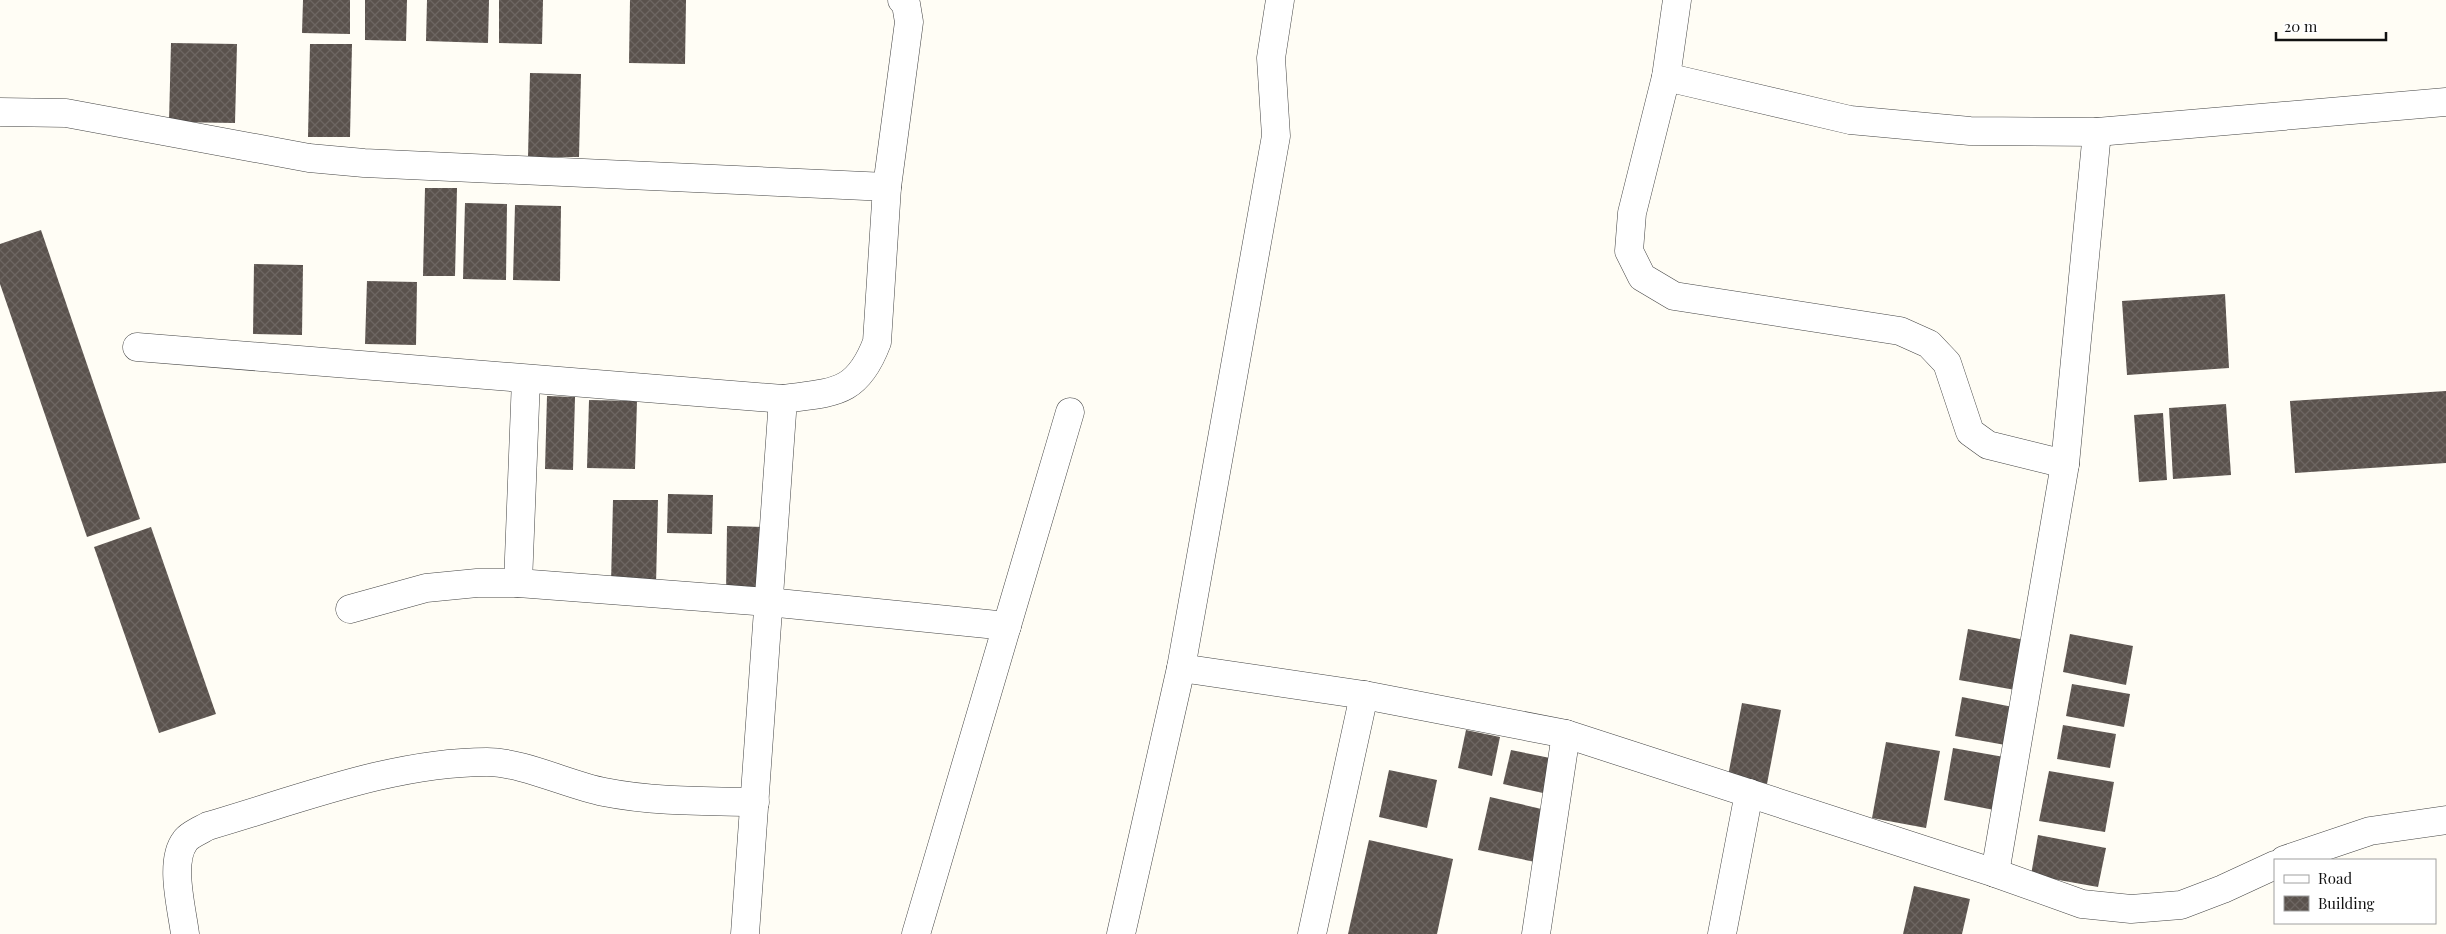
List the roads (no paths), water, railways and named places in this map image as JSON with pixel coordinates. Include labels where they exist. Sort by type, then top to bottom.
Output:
[{"type":"street","points":[[137,347],[783,400],[830,393],[849,385],[868,366],[877,342],[888,187],[908,22],[906,4],[902,0]]},
{"type":"street","points":[[1121,934],[1181,668],[1276,136],[1271,58],[1280,0]]},
{"type":"street","points":[[1677,0],[1666,77],[1632,212],[1629,251],[1642,277],[1674,296],[1900,332],[1929,344],[1947,363],[1970,432],[1988,445],[2065,464]]},
{"type":"street","points":[[1666,77],[1850,120],[1970,131],[2096,132],[2446,102]]},
{"type":"street","points":[[0,112],[66,113],[309,158],[355,162],[888,187]]},
{"type":"street","points":[[1996,873],[2065,464],[2096,132]]},
{"type":"street","points":[[518,583],[526,379]]},
{"type":"street","points":[[745,934],[783,400]]},
{"type":"street","points":[[916,934],[1070,412]]},
{"type":"street","points":[[350,609],[426,588],[477,583],[518,583],[768,602],[1007,626]]},
{"type":"street","points":[[1181,668],[1364,695],[1566,734],[1996,873],[2082,904],[2131,908],[2181,905],[2223,889],[2274,865]]},
{"type":"street","points":[[1312,934],[1364,695]]},
{"type":"street","points":[[1536,934],[1566,734]]},
{"type":"street","points":[[185,934],[178,880],[178,854],[186,839],[208,826],[395,771],[441,765],[489,762],[527,770],[602,791],[644,799],[755,802]]},
{"type":"street","points":[[1722,934],[1749,793]]},
{"type":"street","points":[[2287,859],[2370,832],[2446,820]]}]
